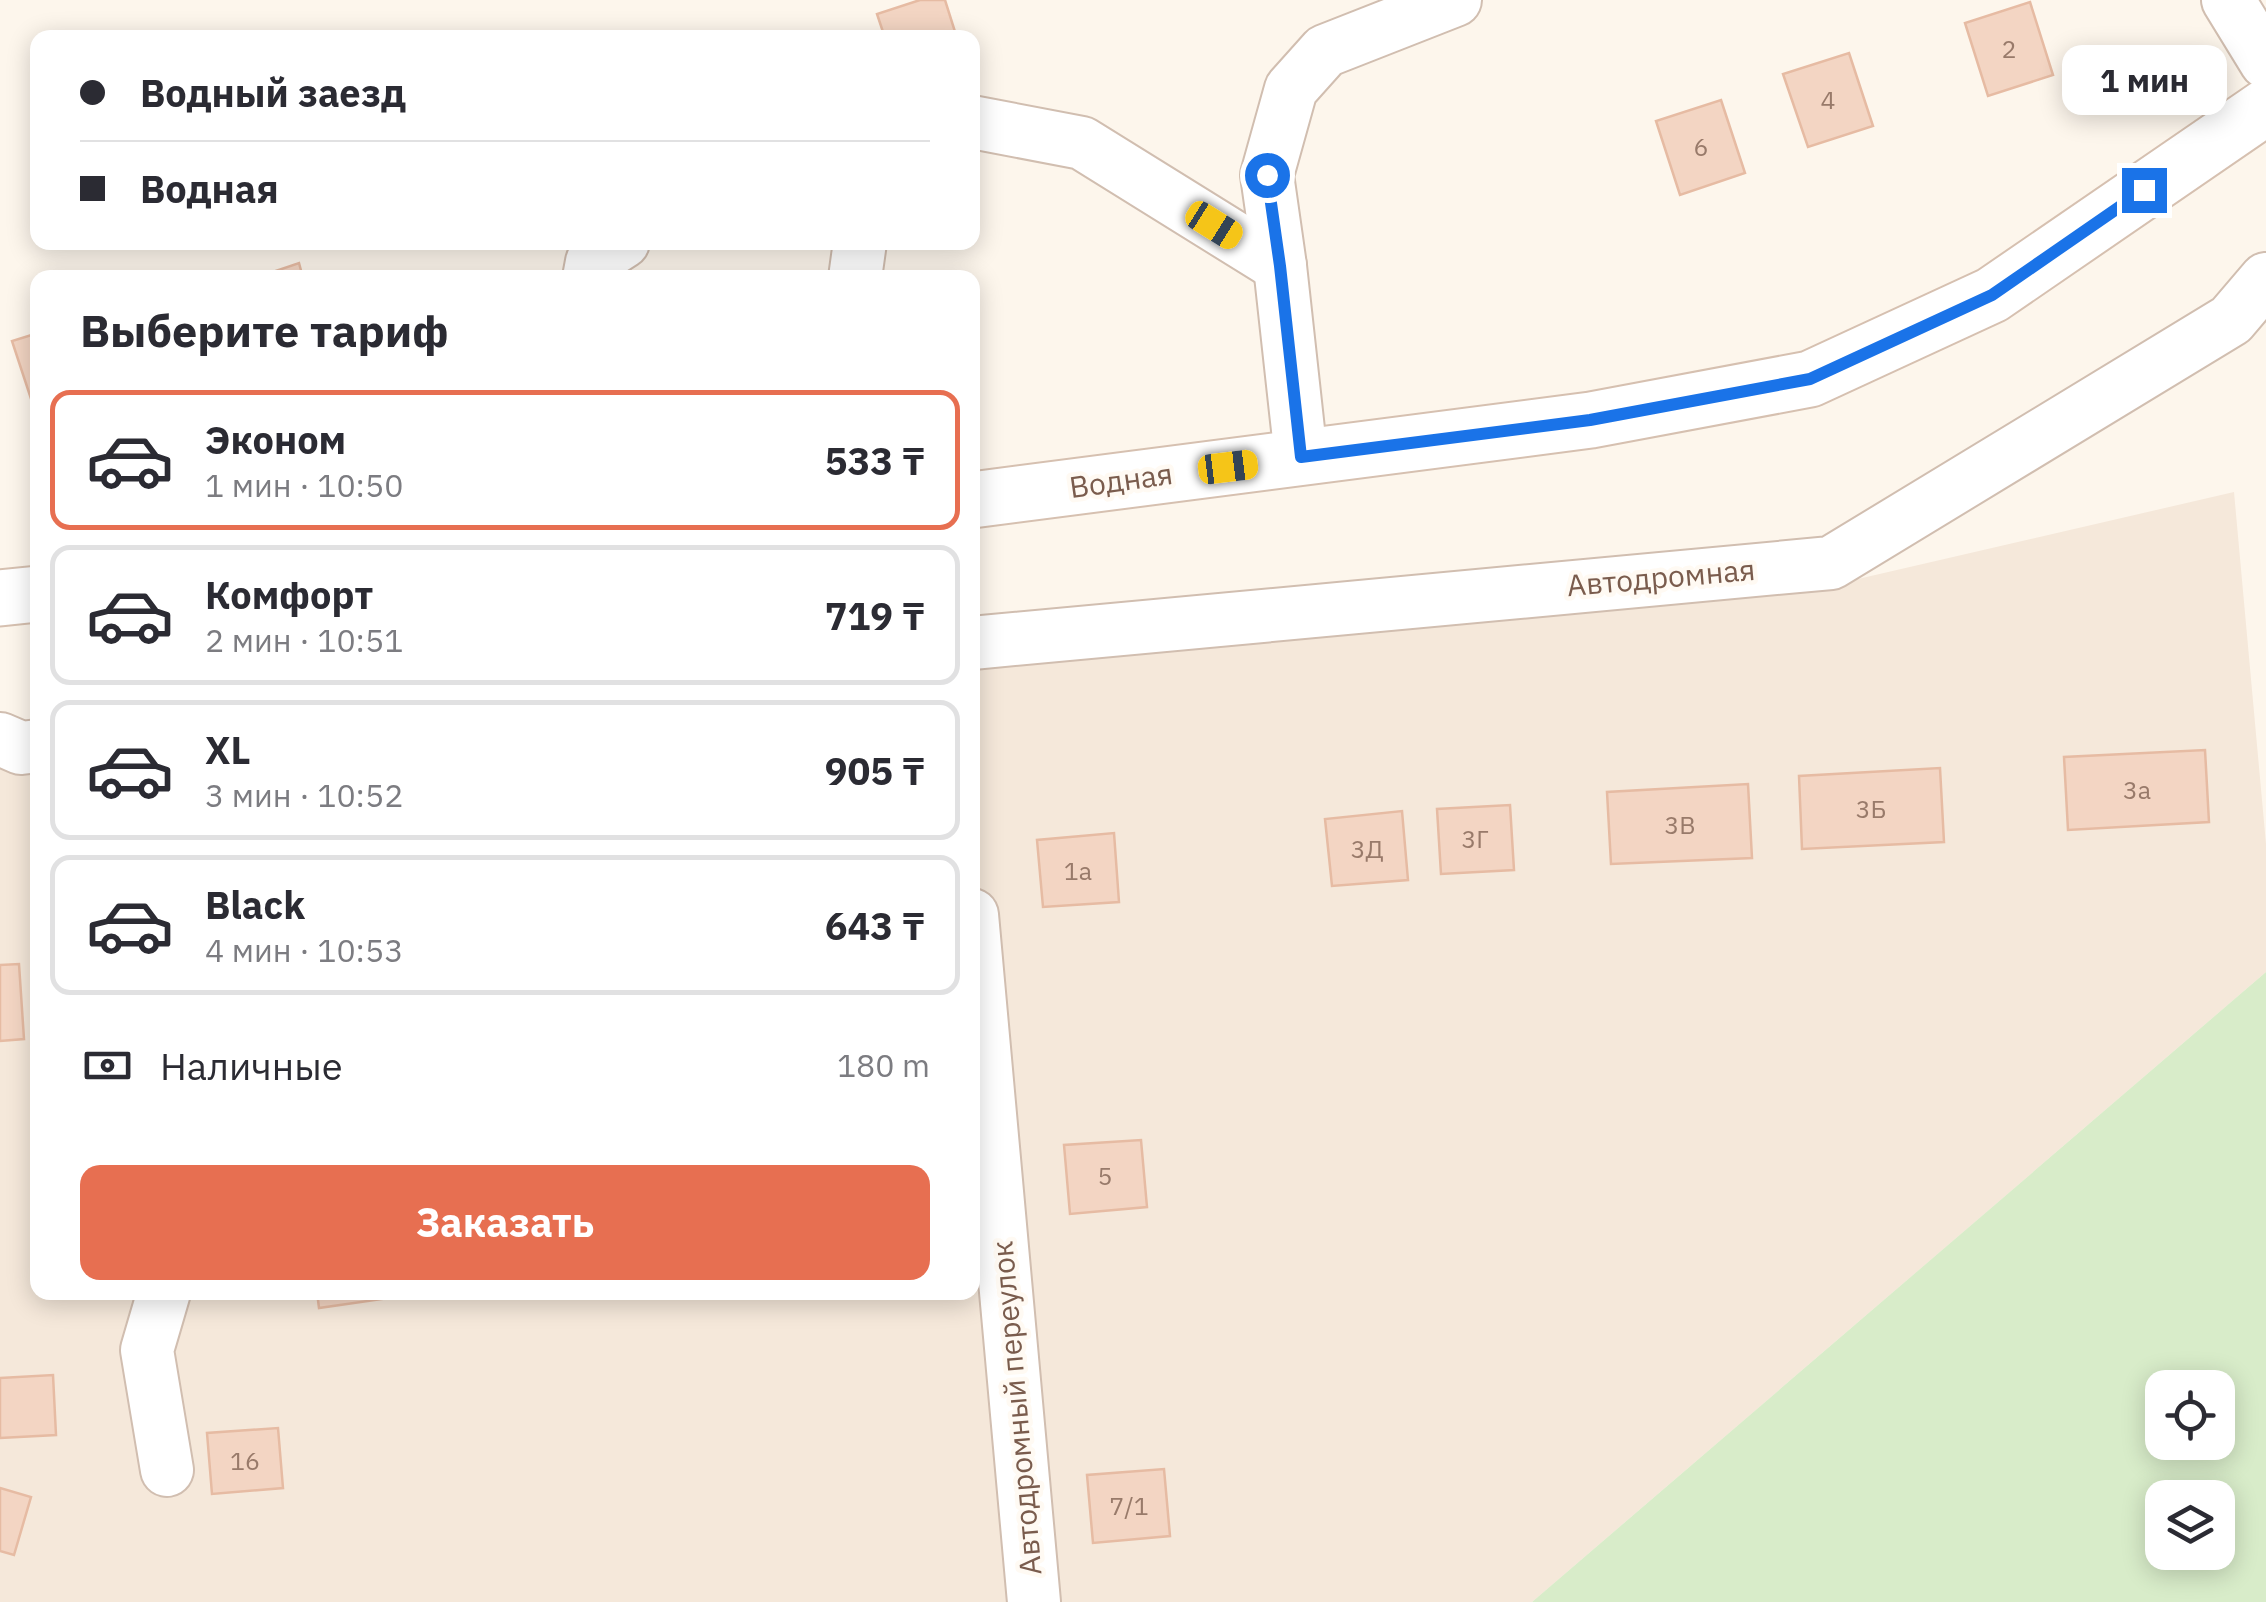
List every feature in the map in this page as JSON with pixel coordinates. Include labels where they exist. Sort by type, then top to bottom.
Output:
[{"type":"street","points":[[1301,457],[1267,175],[1291,89],[1326,50],[1455,0]]},
{"type":"street","points":[[2228,0],[2266,62]]},
{"type":"street","name":"Водная","points":[[980,499],[1590,420],[1810,379],[1992,295],[2266,107]]},
{"type":"street","points":[[980,124],[1082,143],[1280,266]]},
{"type":"street","points":[[590,270],[592,262],[611,250]]},
{"type":"street","name":"Автодромная","points":[[980,643],[1830,563],[2231,320],[2266,279]]},
{"type":"street","points":[[0,598],[30,595]]},
{"type":"street","points":[[0,739],[21,748],[30,747]]},
{"type":"street","name":"Автодромный переулок","points":[[980,1004],[1034,1602]]},
{"type":"street","points":[[162,1300],[147,1350],[167,1470]]},
{"type":"shaded area","points":[[2234,492],[2266,844],[2266,972],[1532,1602],[0,1602],[0,743],[30,741],[30,1300],[980,1300],[980,659],[1819,588]]},
{"type":"green space","points":[[2266,972],[2266,1602],[1532,1602]]},
{"type":"building","points":[[920,0],[945,0],[954,30],[882,30],[877,14]]},
{"type":"building","points":[[2030,2],[2053,75],[1988,96],[1965,23]]},
{"type":"building","points":[[1849,53],[1873,126],[1808,147],[1783,74]]},
{"type":"building","points":[[1721,100],[1745,173],[1680,195],[1656,121]]},
{"type":"building","points":[[299,263],[301,270],[278,270]]},
{"type":"building","points":[[30,335],[30,396],[12,341]]},
{"type":"building","points":[[2205,750],[2209,822],[2068,830],[2064,757]]},
{"type":"building","points":[[1940,768],[1944,842],[1802,849],[1799,776]]},
{"type":"building","points":[[1748,784],[1752,858],[1611,864],[1607,792]]},
{"type":"building","points":[[1510,805],[1514,870],[1441,874],[1437,809]]},
{"type":"building","points":[[1402,811],[1408,880],[1332,886],[1325,819]]},
{"type":"building","points":[[1114,833],[1119,902],[1043,907],[1037,840]]},
{"type":"building","points":[[19,964],[24,1039],[0,1041],[0,965]]},
{"type":"building","points":[[1141,1140],[1147,1207],[1070,1214],[1064,1145]]},
{"type":"building","points":[[318,1300],[375,1300],[319,1308]]},
{"type":"building","points":[[53,1375],[56,1435],[0,1438],[0,1378]]},
{"type":"building","points":[[278,1428],[283,1488],[212,1494],[207,1433]]},
{"type":"building","points":[[1164,1469],[1170,1536],[1093,1543],[1087,1475]]},
{"type":"building","points":[[0,1488],[31,1497],[14,1555],[0,1551]]},
{"type":"route","points":[[1267,175],[1301,457],[1590,420],[1810,379],[1992,295],[2144,190]]}]
